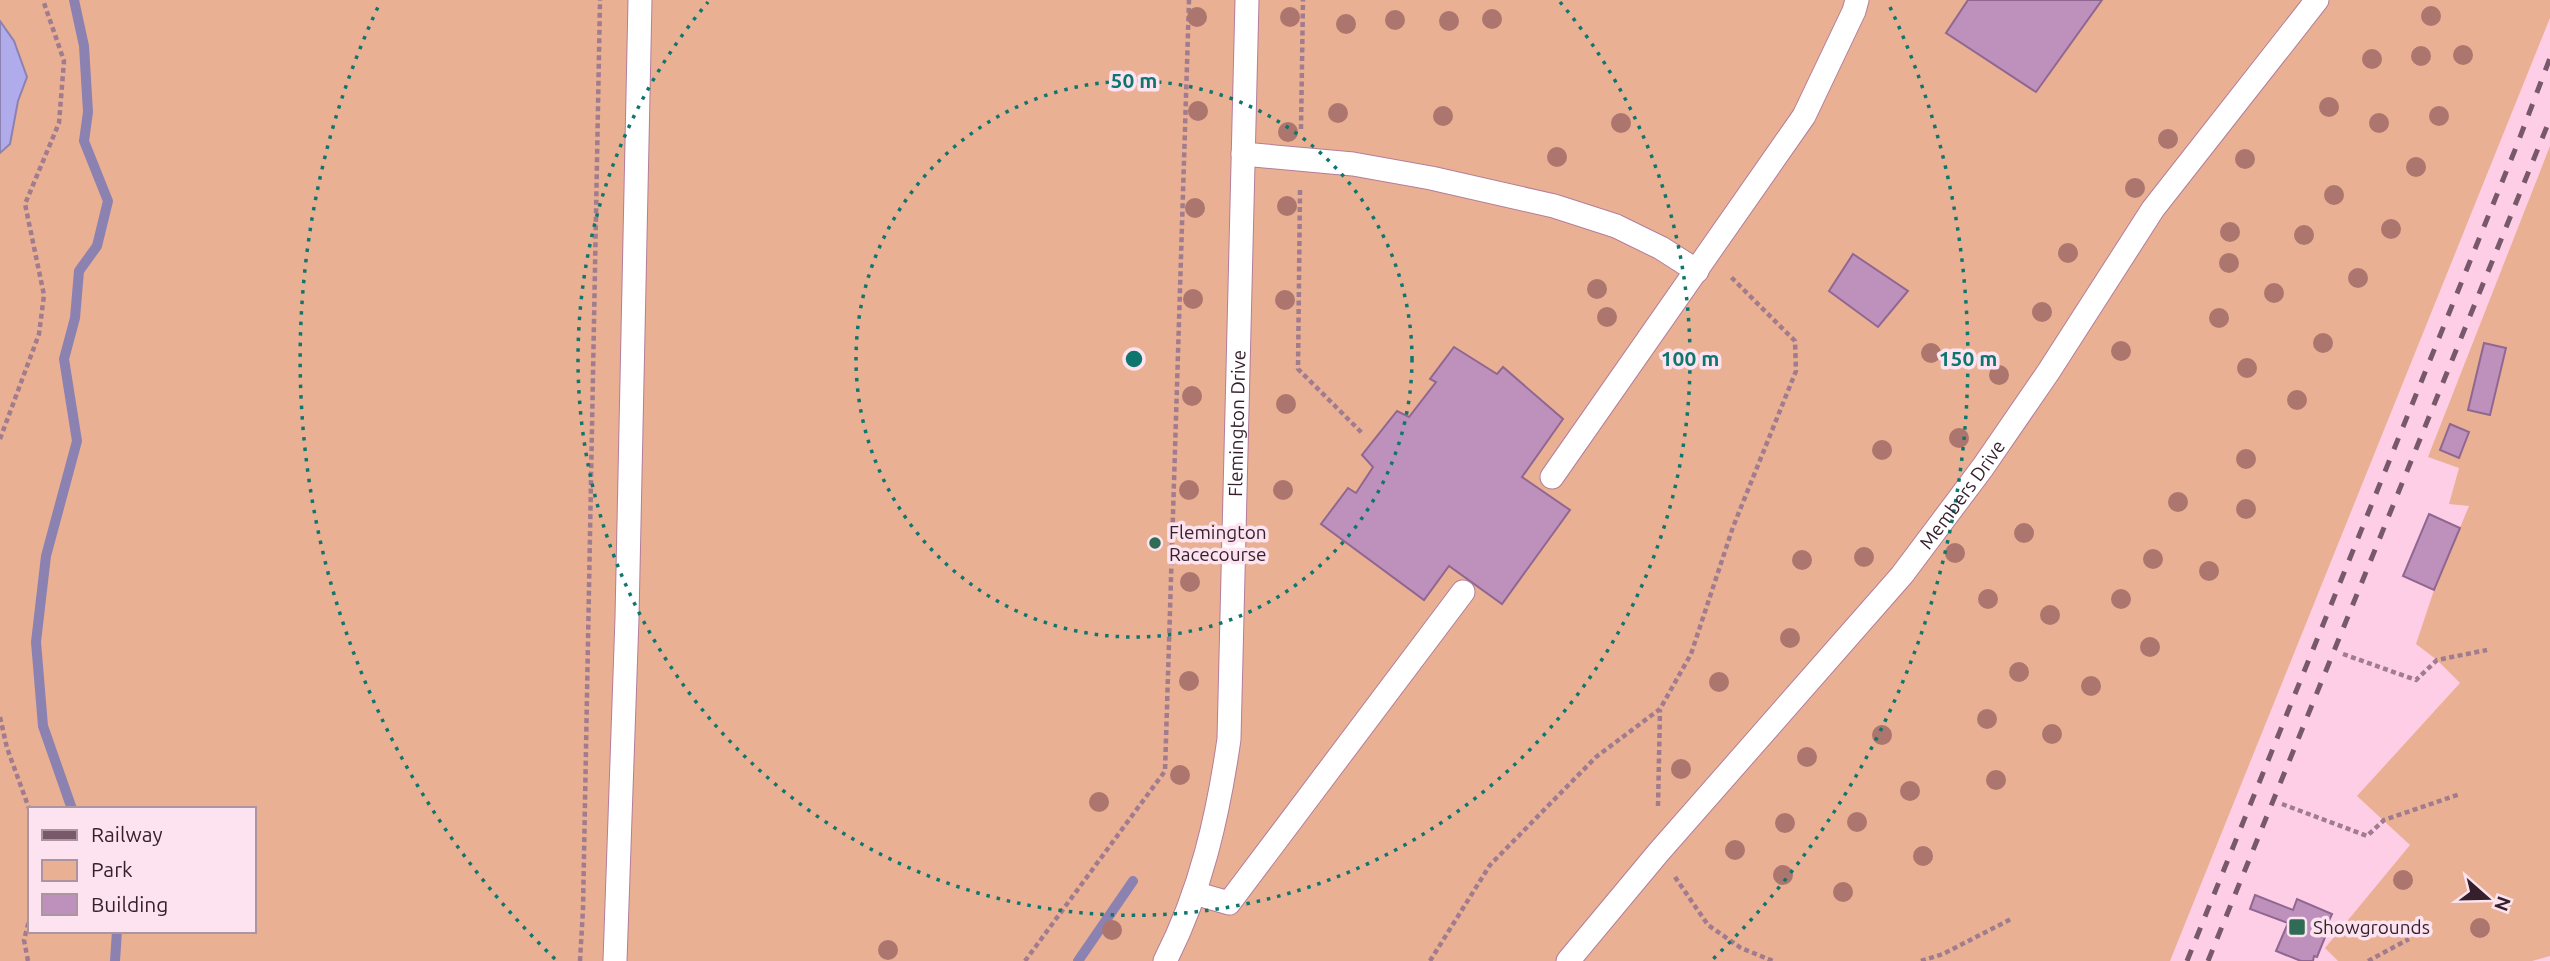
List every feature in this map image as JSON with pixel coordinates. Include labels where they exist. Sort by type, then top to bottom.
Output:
[{"type":"lane","points":[[615,961],[627,618],[640,0]]},
{"type":"lane","name":"Flemington Drive","points":[[1165,961],[1194,893],[1212,837],[1229,739],[1247,0]]},
{"type":"lane","points":[[1552,477],[1806,114],[1857,0]]},
{"type":"lane","name":"Members Drive","points":[[1568,961],[1658,853],[1902,575],[2012,425],[2153,209],[2317,0]]},
{"type":"lane","points":[[1243,154],[1353,164],[1418,175],[1554,206],[1616,226],[1661,248],[1703,262]]},
{"type":"lane","points":[[1194,893],[1230,903],[1463,592]]},
{"type":"path","points":[[0,439],[39,334],[44,295],[25,204],[59,122],[64,61],[43,0]]},
{"type":"path","points":[[580,961],[600,0]]},
{"type":"path","points":[[1025,961],[1165,771],[1189,0]]},
{"type":"path","points":[[1303,0],[1298,369],[1362,433]]},
{"type":"path","points":[[1430,961],[1490,866],[1596,757],[1660,709],[1691,654],[1733,527],[1796,371],[1795,341],[1703,262]]},
{"type":"path","points":[[2343,654],[2416,680],[2437,660],[2487,650]]},
{"type":"path","points":[[0,717],[7,748],[29,807]]},
{"type":"path","points":[[2282,804],[2367,835],[2384,820],[2460,794]]},
{"type":"path","points":[[1921,961],[1943,954],[2013,918]]},
{"type":"path","points":[[28,925],[24,940],[28,961]]},
{"type":"path","points":[[2368,961],[2409,939]]},
{"type":"green space","name":"Flemington Racecourse","points":[[0,0],[2550,0],[2550,18],[2170,961],[0,961]]},
{"type":"green space","points":[[2550,146],[2550,956],[2532,961],[2338,961],[2325,948],[2410,845],[2357,796],[2460,683],[2416,644],[2434,590],[2469,506],[2449,504],[2459,468],[2428,457]],"holes":[[[2484,343],[2507,349],[2488,415],[2468,409]]]},
{"type":"shaded area","points":[[0,21],[14,41],[27,77],[18,101],[10,144],[0,153]]},
{"type":"building","points":[[1968,0],[2102,0],[2036,92],[1946,33]]},
{"type":"building","points":[[1853,254],[1908,291],[1878,327],[1829,291]]},
{"type":"building","points":[[2484,343],[2506,348],[2490,415],[2468,410]]},
{"type":"building","points":[[1454,347],[1497,374],[1503,367],[1563,419],[1522,477],[1570,510],[1502,604],[1449,566],[1424,600],[1321,524],[1348,488],[1356,493],[1373,467],[1362,455],[1397,411],[1409,417],[1436,382],[1430,379]]},
{"type":"building","points":[[2450,424],[2469,432],[2459,458],[2440,450]]},
{"type":"building","points":[[2429,514],[2460,528],[2434,590],[2403,576]]},
{"type":"building","points":[[2255,895],[2293,910],[2297,899],[2332,914],[2328,923],[2330,925],[2313,961],[2301,961],[2276,951],[2288,923],[2250,909]]},
{"type":"waterway","points":[[71,807],[43,726],[36,642],[46,556],[77,441],[64,359],[75,318],[79,271],[97,246],[108,201],[84,141],[88,112],[84,46],[74,0]]},
{"type":"waterway","points":[[1078,961],[1133,881]]},
{"type":"waterway","points":[[115,961],[117,933]]},
{"type":"railway","points":[[2187,961],[2550,58]]},
{"type":"railway","points":[[2208,961],[2550,119]]},
{"type":"place","name":"Flemington Racecourse","points":[[1155,543]]},
{"type":"place","name":"Showgrounds","points":[[2297,927]]}]
